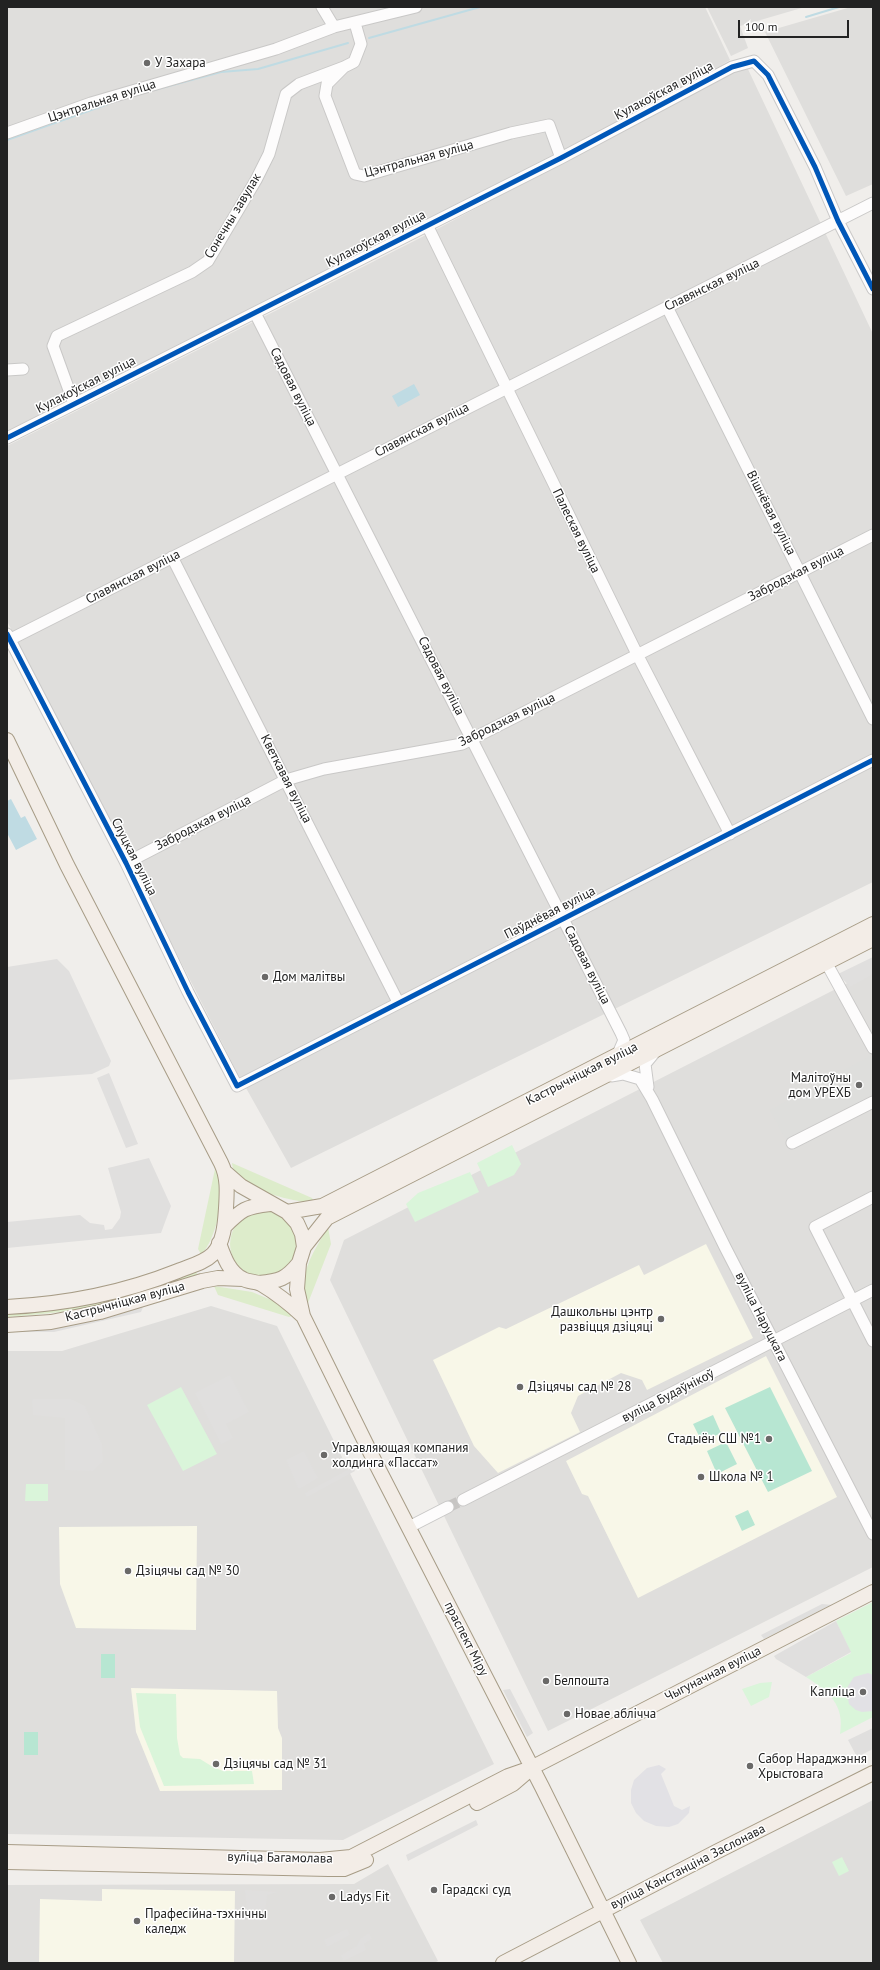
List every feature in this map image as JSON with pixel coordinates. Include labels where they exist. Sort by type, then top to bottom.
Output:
[{"type":"main road","points":[[7,740],[67,865],[225,1172],[227,1191],[224,1227],[219,1243],[226,1261],[232,1270],[243,1279],[259,1283],[282,1298],[303,1316]]},
{"type":"main road","name":"Кастрычніцкая вуліца","points":[[287,1212],[322,1206],[873,924]]},
{"type":"main road","name":"Кастрычніцкая вуліца","points":[[304,1247],[327,1218],[605,1077],[664,1045],[827,964],[873,939]]},
{"type":"main road","points":[[225,1172],[241,1186],[270,1204],[287,1212],[297,1223],[302,1234],[304,1247],[299,1263],[297,1289],[303,1316]]},
{"type":"main road","points":[[224,1227],[240,1210],[253,1206],[270,1204]]},
{"type":"main road","name":"Кастрычніцкая вуліца","points":[[7,1307],[47,1305],[94,1297],[150,1282],[206,1260],[214,1252],[219,1243]]},
{"type":"main road","points":[[259,1283],[278,1281],[289,1275],[299,1263]]},
{"type":"main road","name":"Кастрычніцкая вуліца","points":[[7,1325],[51,1322],[100,1312],[202,1281],[218,1278],[243,1279]]},
{"type":"main road","name":"праспект Міру","points":[[303,1316],[375,1462],[629,1963]]},
{"type":"main road","name":"Чыгуначная вуліца","points":[[531,1768],[873,1592]]},
{"type":"main road","name":"вуліца Багамолава","points":[[7,1852],[331,1860],[352,1857],[455,1813],[514,1784],[531,1768]]},
{"type":"main road","name":"вуліца Багамолава","points":[[7,1862],[329,1869],[344,1868],[356,1865],[384,1844],[508,1776],[531,1768]]},
{"type":"main road","name":"вуліца Канстанціна Заслонава","points":[[503,1963],[873,1773]]},
{"type":"street","points":[[322,7],[334,27]]},
{"type":"street","points":[[355,23],[416,7]]},
{"type":"street","name":"Цэнтральная вуліца","points":[[7,133],[91,103],[276,49],[334,27],[355,23],[360,44],[354,62],[344,67],[327,84],[325,96],[354,174],[364,176],[511,133],[549,125],[560,155]]},
{"type":"street","name":"Кулакоўская вуліца","points":[[7,438],[73,401],[255,313],[732,67],[754,61],[768,75],[815,167],[838,221]]},
{"type":"street","name":"Сонечны завулак","points":[[73,401],[53,346],[57,336],[66,330],[192,272],[208,261],[241,208],[269,154],[286,94],[299,84],[344,67]]},
{"type":"street","name":"Славянская вуліца","points":[[8,638],[172,557],[873,203]]},
{"type":"street","points":[[838,221],[873,289]]},
{"type":"street","name":"Палеская вуліца","points":[[427,225],[638,656],[730,834]]},
{"type":"street","name":"Вішнёвая вуліца","points":[[667,307],[873,719]]},
{"type":"street","name":"Садовая вуліца","points":[[255,313],[564,919],[624,1040]]},
{"type":"street","points":[[7,370],[23,369]]},
{"type":"street","name":"Забродзкая вуліца","points":[[126,863],[286,780],[324,770],[462,744],[638,656],[800,571],[873,535]]},
{"type":"street","name":"Кветкавая вуліца","points":[[172,557],[398,1002]]},
{"type":"street","name":"Слуцкая вуліца","points":[[8,638],[126,863],[188,992],[237,1086]]},
{"type":"street","name":"Паўднёвая вуліца","points":[[237,1086],[398,1002],[564,919],[873,760]]},
{"type":"street","points":[[827,964],[873,1048]]},
{"type":"street","points":[[617,1056],[624,1040],[642,1043]]},
{"type":"street","points":[[652,1099],[645,1076],[645,1064],[650,1057],[664,1045]]},
{"type":"street","points":[[605,1077],[623,1074],[640,1079],[652,1099]]},
{"type":"street","name":"вуліца Наруцкага","points":[[652,1099],[873,1534]]},
{"type":"street","points":[[792,1144],[873,1102]]},
{"type":"street","points":[[873,1197],[815,1227],[873,1341]]},
{"type":"street","name":"вуліца Будаўнікоў","points":[[463,1500],[873,1290]]},
{"type":"street","points":[[409,1527],[448,1507]]},
{"type":"shaded area","points":[[7,7],[705,7],[730,60],[622,124],[7,434]]},
{"type":"shaded area","points":[[707,7],[805,7],[740,26],[748,48],[731,56]]},
{"type":"shaded area","points":[[851,7],[873,7],[873,184],[846,196],[765,32]]},
{"type":"shaded area","points":[[746,65],[873,334],[873,882],[291,1168],[237,1072],[7,621],[7,446],[422,237]]},
{"type":"shaded area","points":[[873,957],[873,974],[850,987],[838,974]]},
{"type":"shaded area","points":[[57,959],[69,971],[111,1061],[109,1066],[92,1074],[7,1080],[7,967]]},
{"type":"shaded area","points":[[873,970],[873,1567],[548,1731],[330,1280],[344,1240]]},
{"type":"shaded area","points":[[870,1056],[873,1062],[873,1094],[786,1140],[770,1110]]},
{"type":"shaded area","points":[[109,1073],[138,1144],[126,1148],[97,1078]]},
{"type":"shaded area","points":[[149,1158],[171,1206],[161,1233],[7,1248],[7,1222],[80,1215],[90,1223],[104,1225],[105,1230],[112,1229],[120,1218],[121,1212],[108,1168]]},
{"type":"shaded area","points":[[706,1244],[753,1338],[647,1390],[642,1380],[621,1373],[578,1396],[571,1413],[580,1432],[498,1473],[474,1446],[433,1360],[499,1327],[506,1329],[639,1265],[644,1275]]},
{"type":"shaded area","points":[[145,1302],[141,1312],[54,1332],[22,1332],[19,1326]]},
{"type":"shaded area","points":[[211,1306],[277,1326],[494,1764],[343,1840],[7,1834],[7,1351],[62,1351]]},
{"type":"shaded area","name":"Школа № 1","points":[[766,1356],[837,1497],[638,1598],[588,1496],[582,1494],[566,1461]]},
{"type":"shaded area","points":[[230,1375],[249,1412],[226,1424],[233,1438],[221,1444],[195,1393]]},
{"type":"shaded area","points":[[32,1399],[71,1399],[85,1406],[102,1444],[103,1462],[93,1471],[65,1470],[65,1418],[33,1415]]},
{"type":"shaded area","points":[[304,1451],[318,1478],[301,1488],[298,1488],[286,1460]]},
{"type":"shaded area","points":[[353,1467],[355,1471],[307,1497],[305,1493]]},
{"type":"shaded area","name":"Дзіцячы сад № 30","points":[[197,1526],[196,1630],[76,1628],[60,1584],[59,1527]]},
{"type":"shaded area","points":[[822,1604],[833,1605],[764,1639],[761,1635]]},
{"type":"shaded area","points":[[836,1621],[851,1652],[806,1677],[776,1659],[774,1656]]},
{"type":"shaded area","points":[[868,1673],[873,1675],[873,1711],[862,1712],[856,1710],[849,1704],[846,1689],[854,1677]]},
{"type":"shaded area","name":"Дзіцячы сад № 31","points":[[131,1688],[277,1691],[278,1728],[282,1738],[282,1790],[160,1791],[136,1732]]},
{"type":"shaded area","points":[[510,1689],[533,1733],[527,1737],[503,1690]]},
{"type":"shaded area","points":[[873,1728],[873,1749],[857,1757],[848,1740]]},
{"type":"shaded area","points":[[659,1765],[666,1769],[661,1774],[674,1806],[682,1810],[690,1806],[689,1813],[678,1824],[669,1827],[656,1826],[644,1821],[636,1813],[631,1803],[631,1790],[634,1780],[647,1768]]},
{"type":"shaded area","points":[[873,1800],[873,1963],[663,1963],[640,1920]]},
{"type":"shaded area","points":[[476,1820],[478,1825],[408,1861],[406,1855]]},
{"type":"shaded area","points":[[388,1864],[438,1961],[434,1963],[7,1963],[7,1885],[354,1884]]},
{"type":"shaded area","name":"Прафесійна-тэхнічны каледж","points":[[102,1889],[235,1891],[234,1963],[39,1963],[40,1899],[102,1901]]},
{"type":"shaded area","points":[[245,1890],[277,1892],[267,1895],[261,1922],[247,1913]]},
{"type":"shaded area","points":[[347,1929],[350,1935],[327,1947],[324,1940]]},
{"type":"shaded area","points":[[369,1933],[372,1939],[364,1944],[366,1950],[343,1961],[341,1955],[357,1946],[361,1938]]},
{"type":"green space","points":[[512,1145],[521,1164],[514,1175],[488,1187],[477,1163]]},
{"type":"green space","points":[[232,1163],[312,1198],[315,1203],[280,1197],[254,1187],[243,1180],[235,1172]]},
{"type":"green space","points":[[218,1167],[221,1193],[220,1208],[211,1238],[205,1250],[201,1254],[198,1249],[215,1169]]},
{"type":"green space","points":[[470,1172],[479,1192],[415,1222],[406,1204],[418,1193]]},
{"type":"green space","points":[[256,1211],[270,1211],[282,1216],[291,1225],[296,1237],[294,1257],[287,1268],[270,1277],[256,1277],[244,1272],[235,1263],[230,1251],[230,1237],[235,1225],[244,1216]]},
{"type":"green space","points":[[328,1227],[331,1244],[308,1303],[305,1293],[305,1274],[308,1264]]},
{"type":"green space","points":[[196,1272],[198,1276],[125,1300],[66,1311],[7,1317],[7,1311]]},
{"type":"green space","points":[[214,1286],[252,1292],[286,1306],[292,1316],[289,1317],[218,1295]]},
{"type":"green space","points":[[181,1387],[217,1454],[183,1471],[147,1405]]},
{"type":"green space","name":"Стадыён СШ №1","points":[[770,1387],[812,1471],[768,1492],[725,1408]]},
{"type":"green space","points":[[713,1415],[721,1433],[702,1442],[693,1424]]},
{"type":"green space","points":[[726,1442],[737,1464],[717,1474],[707,1451]]},
{"type":"green space","points":[[26,1484],[48,1484],[48,1501],[25,1501]]},
{"type":"green space","points":[[748,1510],[755,1525],[742,1531],[735,1516]]},
{"type":"green space","points":[[873,1602],[873,1717],[840,1734],[840,1715],[834,1700],[822,1688],[806,1677],[851,1653],[836,1621]]},
{"type":"green space","points":[[101,1654],[115,1654],[115,1678],[101,1678]]},
{"type":"green space","points":[[772,1682],[769,1697],[751,1706],[742,1689],[760,1683]]},
{"type":"green space","points":[[136,1693],[176,1694],[177,1738],[180,1755],[183,1758],[200,1759],[223,1771],[252,1771],[254,1784],[164,1786],[140,1727]]},
{"type":"green space","points":[[24,1732],[38,1732],[38,1755],[24,1755]]},
{"type":"green space","points":[[842,1857],[849,1871],[839,1876],[832,1862]]},
{"type":"water","points":[[414,384],[420,395],[398,407],[392,396]]},
{"type":"water","points":[[11,799],[21,818],[25,816],[37,839],[16,850],[7,833],[7,801]]},
{"type":"waterway","points":[[369,38],[480,7]]},
{"type":"waterway","points":[[806,17],[839,7]]},
{"type":"waterway","points":[[154,90],[221,72],[258,69],[348,43]]},
{"type":"waterway","points":[[7,140],[108,104]]},
{"type":"tunnel","points":[[448,1507],[463,1500]]},
{"type":"cycle path","points":[[7,438],[561,158],[732,67],[754,61],[768,75],[815,167],[838,221],[873,289]]},
{"type":"cycle path","points":[[7,634],[126,863],[188,992],[237,1086],[873,760]]},
{"type":"place","name":"У Захара","points":[[147,63]]},
{"type":"place","name":"Дом малітвы","points":[[265,977]]},
{"type":"place","name":"Малітоўны дом УРЕХБ","points":[[859,1085]]},
{"type":"place","name":"Дашкольны цэнтр развіцця дзіцяці","points":[[661,1319]]},
{"type":"place","name":"Дзіцячы сад № 28","points":[[520,1387]]},
{"type":"place","name":"Стадыён СШ №1","points":[[769,1439]]},
{"type":"place","name":"Управляющая компания холдинга «Пассат»","points":[[324,1455]]},
{"type":"place","name":"Школа № 1","points":[[701,1477]]},
{"type":"place","name":"Дзіцячы сад № 30","points":[[128,1571]]},
{"type":"place","name":"Белпошта","points":[[546,1681]]},
{"type":"place","name":"Капліца","points":[[863,1692]]},
{"type":"place","name":"Новае аблічча","points":[[567,1714]]},
{"type":"place","name":"Дзіцячы сад № 31","points":[[216,1764]]},
{"type":"place","name":"Сабор Нараджэння Хрыстовага","points":[[750,1766]]},
{"type":"place","name":"Гарадскі суд","points":[[434,1890]]},
{"type":"place","name":"Ladys Fit","points":[[332,1897]]},
{"type":"place","name":"Прафесійна-тэхнічны каледж","points":[[137,1921]]}]
